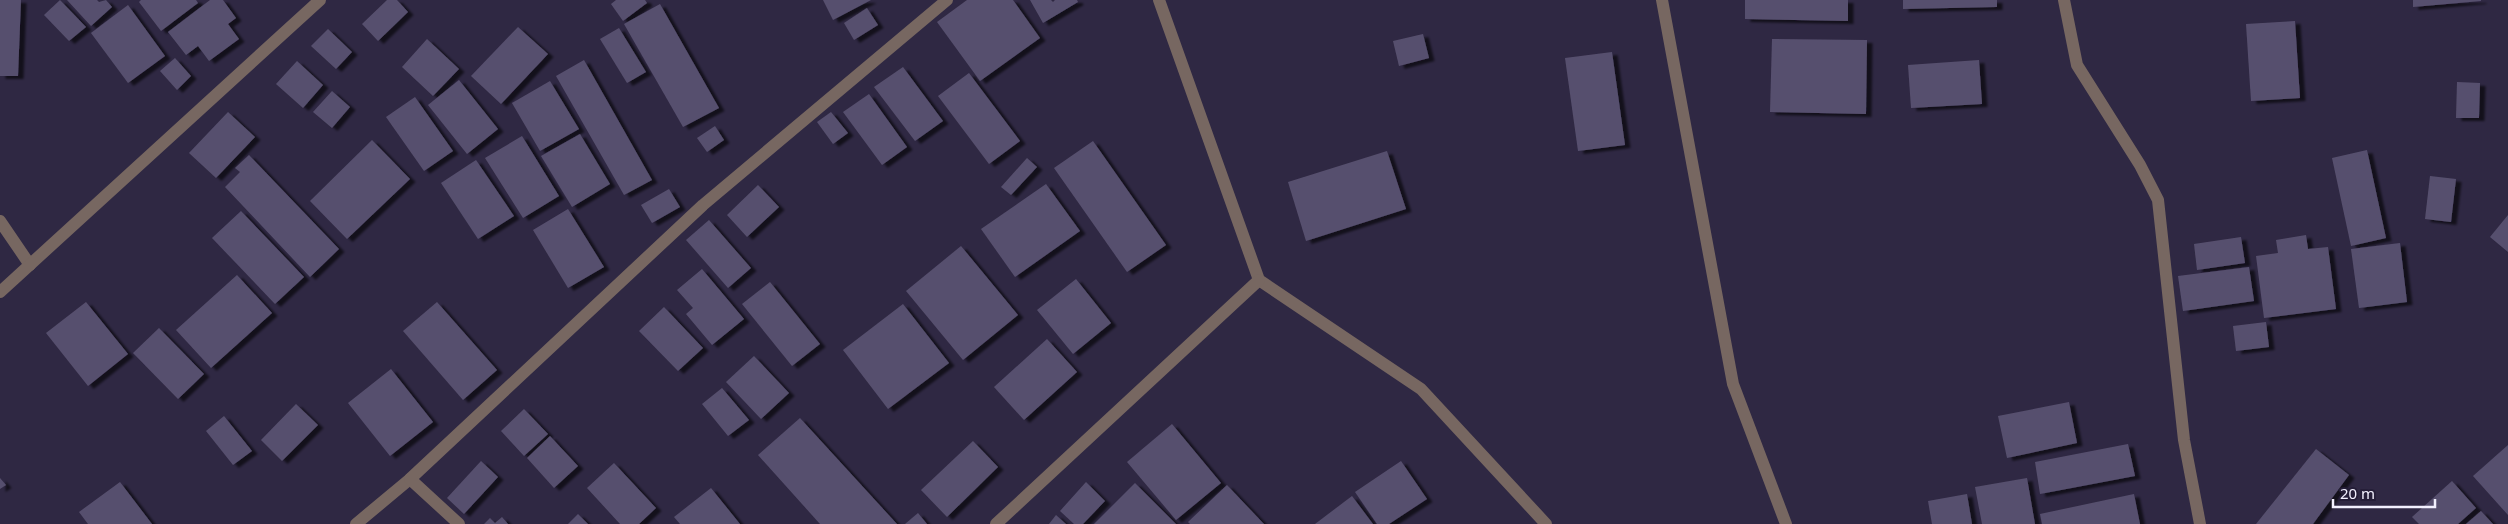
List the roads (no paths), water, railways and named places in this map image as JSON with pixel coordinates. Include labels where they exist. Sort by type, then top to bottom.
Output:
[{"type":"street","points":[[0,292],[320,0]]},
{"type":"street","points":[[356,524],[410,479],[703,205],[947,0]]},
{"type":"street","points":[[1159,0],[1259,280],[1421,389],[1546,524]]},
{"type":"street","points":[[1662,0],[1733,384],[1786,524]]},
{"type":"street","points":[[2064,0],[2077,65],[2140,165],[2158,200],[2184,440],[2200,524]]},
{"type":"street","points":[[0,221],[30,266]]},
{"type":"street","points":[[996,524],[1259,280]]},
{"type":"street","points":[[410,479],[459,524]]}]
